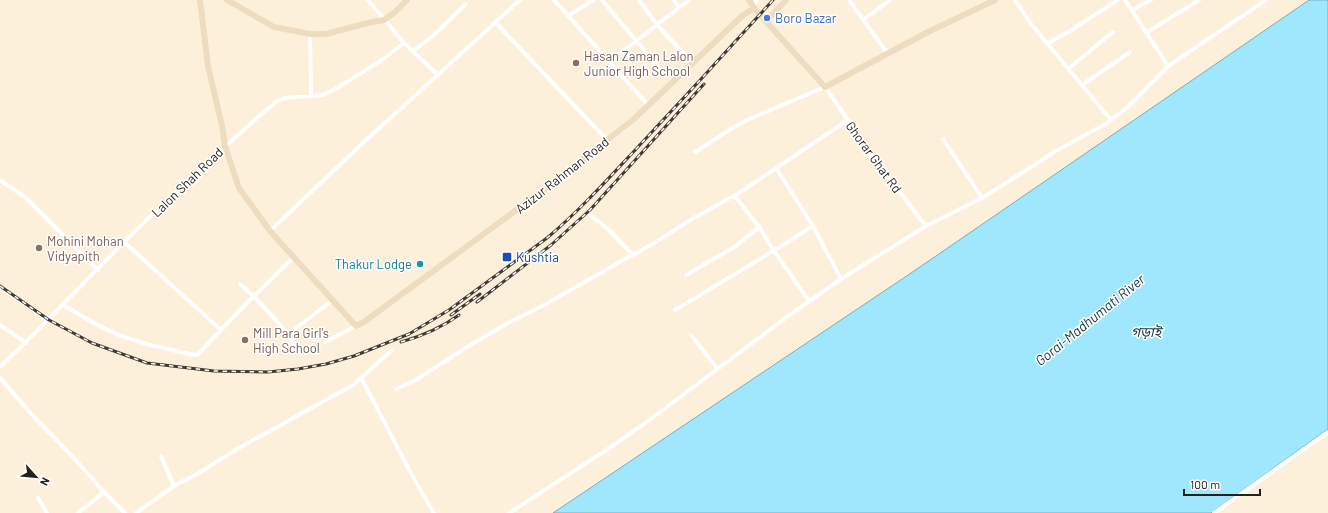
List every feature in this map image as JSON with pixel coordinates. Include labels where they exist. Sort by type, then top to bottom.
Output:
[{"type":"street","points":[[200,0],[208,66],[222,126],[225,146],[239,188],[270,231],[356,326],[325,342]]},
{"type":"street","points":[[227,0],[274,27],[310,34],[326,34],[384,20],[394,13],[407,0]]},
{"type":"street","points":[[368,0],[404,43],[438,75]]},
{"type":"street","points":[[270,231],[365,141],[520,0]]},
{"type":"street","points":[[554,0],[648,105]]},
{"type":"street","points":[[568,16],[593,0]]},
{"type":"street","points":[[602,0],[660,69]]},
{"type":"street","points":[[639,0],[657,25],[693,63]]},
{"type":"street","points":[[674,0],[679,8]]},
{"type":"street","points":[[609,61],[689,0]]},
{"type":"street","points":[[749,0],[753,7],[824,87]]},
{"type":"street","points":[[753,7],[757,0]]},
{"type":"street","points":[[764,18],[771,16],[786,0]]},
{"type":"street","points":[[849,0],[888,54]]},
{"type":"street","points":[[864,20],[890,0]]},
{"type":"street","points":[[695,152],[747,120],[824,87],[928,32],[995,0]]},
{"type":"street","points":[[1015,0],[1031,24],[1111,120]]},
{"type":"street","points":[[1047,44],[1118,0]]},
{"type":"street","points":[[1125,0],[1168,66]]},
{"type":"street","points":[[1132,10],[1151,0]]},
{"type":"street","points":[[1146,33],[1199,0]]},
{"type":"street","points":[[509,513],[608,449],[648,421],[809,301],[841,279],[926,226],[982,198],[1054,152],[1111,120],[1128,107],[1168,66],[1266,0]]},
{"type":"street","points":[[413,51],[435,34],[466,4]]},
{"type":"street","name":"Azizur Rahman Road","points":[[356,326],[364,322],[447,262],[553,183],[607,140],[648,105],[753,7]]},
{"type":"street","points":[[495,22],[607,140]]},
{"type":"street","points":[[1068,69],[1113,32]]},
{"type":"street","points":[[310,34],[310,96]]},
{"type":"street","name":"Lalon Shah Road","points":[[1,365],[26,343],[124,242],[225,146],[277,101],[285,98],[323,95],[339,87],[383,59],[404,43]]},
{"type":"street","points":[[1082,85],[1130,52]]},
{"type":"street","name":"Ghorar Ghat Rd","points":[[824,87],[848,120],[856,136],[926,226]]},
{"type":"street","points":[[396,389],[416,380],[508,323],[546,304],[672,233],[692,219],[735,196],[848,120]]},
{"type":"street","points":[[943,139],[982,198]]},
{"type":"street","points":[[776,168],[813,226],[841,279]]},
{"type":"street","points":[[0,180],[25,197],[98,270]]},
{"type":"street","points":[[735,196],[759,227],[809,301]]},
{"type":"street","points":[[590,215],[608,230],[633,255]]},
{"type":"street","points":[[675,310],[813,226]]},
{"type":"street","points":[[686,275],[736,246],[759,227]]},
{"type":"street","points":[[124,242],[221,330]]},
{"type":"street","points":[[63,305],[91,322],[112,332],[134,340],[197,355],[254,296],[294,258]]},
{"type":"street","points":[[240,284],[254,296],[288,334],[300,353]]},
{"type":"street","points":[[0,287],[48,320]]},
{"type":"street","points":[[288,334],[333,300]]},
{"type":"street","points":[[0,325],[26,343]]},
{"type":"street","points":[[690,335],[718,368]]},
{"type":"street","points":[[136,513],[174,486],[199,473],[237,449],[353,385],[391,351]]},
{"type":"street","points":[[0,378],[34,417],[73,457],[104,492],[126,513]]},
{"type":"street","points":[[361,378],[409,470],[434,513]]},
{"type":"street","points":[[1214,513],[1328,432]]},
{"type":"street","points":[[162,456],[174,486]]},
{"type":"street","points":[[78,513],[104,492]]},
{"type":"street","points":[[38,498],[47,513]]},
{"type":"water","name":"গড়াই","points":[[1309,0],[1328,0],[1328,429],[1211,513],[553,513],[917,269]]},
{"type":"railway","points":[[0,286],[49,320],[92,343],[147,363],[214,371],[268,372],[326,364],[354,356],[409,334],[449,310],[547,238],[604,183],[773,0]]},
{"type":"railway","points":[[477,302],[551,245],[590,210],[704,84]]},
{"type":"railway","points":[[451,315],[480,294]]},
{"type":"railway","points":[[401,342],[431,331],[459,315]]},
{"type":"place","name":"Boro Bazar","points":[[767,18]]},
{"type":"place","name":"Hasan Zaman Lalon Junior High School","points":[[576,63]]},
{"type":"place","name":"Mohini Mohan Vidyapith","points":[[39,248]]},
{"type":"place","name":"Kushtia","points":[[507,257]]},
{"type":"place","name":"Thakur Lodge","points":[[420,264]]},
{"type":"place","name":"Mill Para Girl's High School","points":[[245,340]]},
{"type":"water label","name":"Gorai-Madhumati River","points":[[1090,320]]}]
